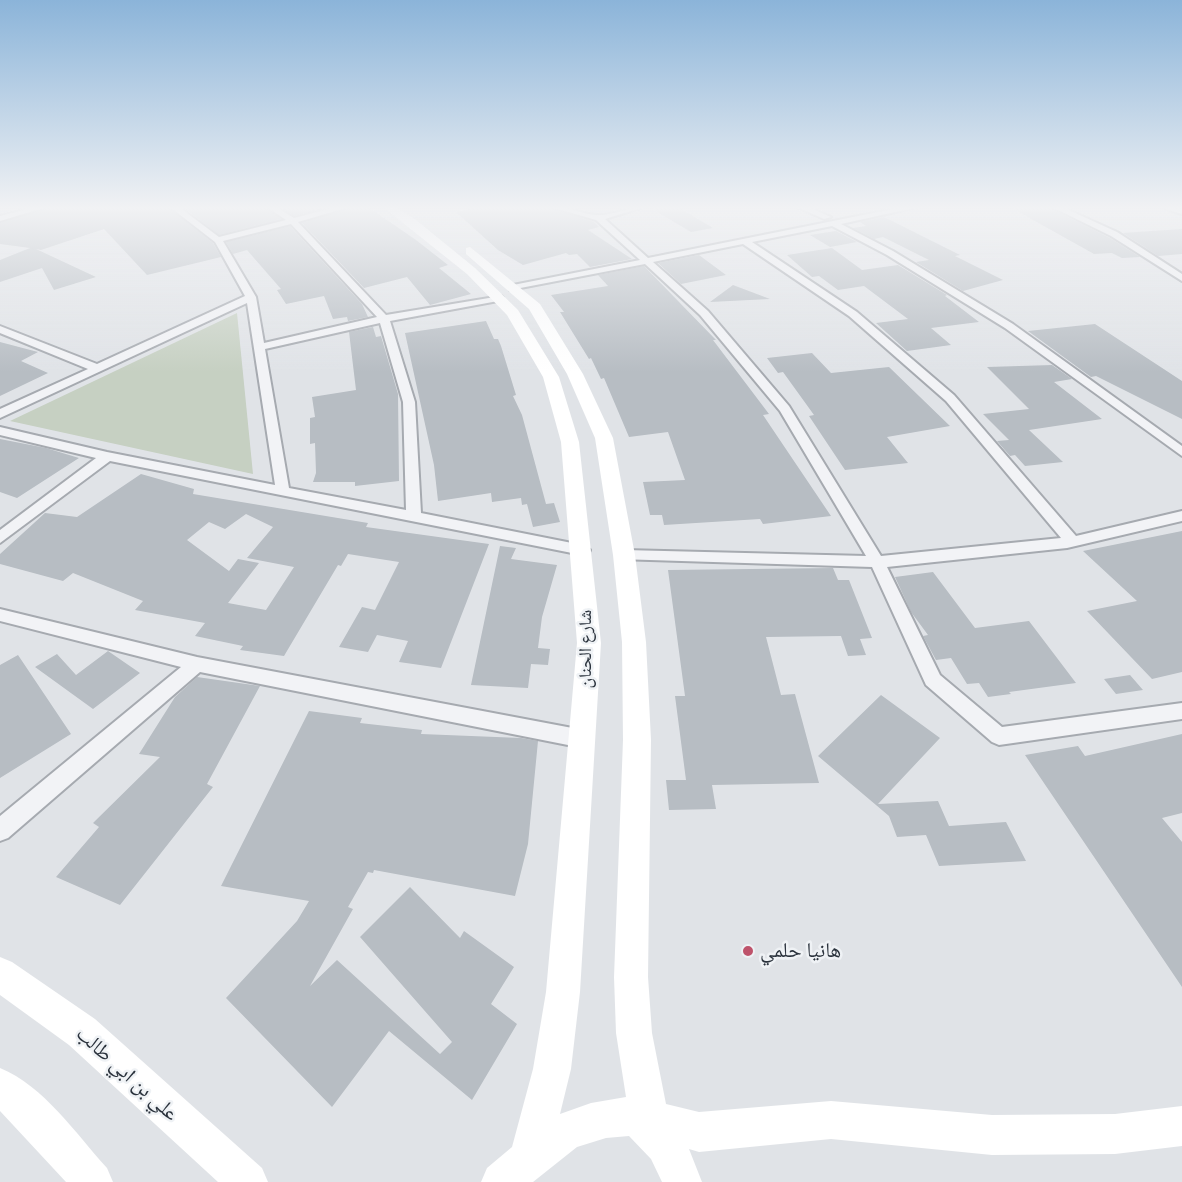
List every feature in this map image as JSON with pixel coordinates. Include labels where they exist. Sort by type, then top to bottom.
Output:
[{"type":"main road","name":"شارع الحنان","points":[[461,262],[535,307],[575,374],[604,438],[624,555],[634,642],[636,729],[633,1022],[647,1122]]},
{"type":"main road","name":"شارع الحنان","points":[[477,262],[506,289],[513,313],[551,377],[570,442],[589,643],[563,992],[552,1069],[514,1174]]},
{"type":"main road","name":"علي بن ابي طالب","points":[[0,974],[82,1032],[248,1182]]},
{"type":"main road","points":[[0,1087],[25,1107],[93,1182]]},
{"type":"main road","points":[[514,1174],[569,1128],[608,1117],[699,1132],[831,1120],[992,1135],[1116,1134],[1182,1126]]},
{"type":"main road","points":[[647,1122],[676,1162],[682,1182]]},
{"type":"street","points":[[231,262],[251,297],[283,492]]},
{"type":"street","points":[[331,262],[384,319],[409,402],[414,518]]},
{"type":"street","points":[[259,347],[623,262]]},
{"type":"street","points":[[646,262],[704,314],[785,409],[877,562],[933,680],[999,736],[1182,711]]},
{"type":"street","points":[[776,262],[853,314],[950,398],[1073,542]]},
{"type":"street","points":[[905,262],[1008,326],[1182,452]]},
{"type":"street","points":[[1158,262],[1182,278]]},
{"type":"street","points":[[0,414],[251,297]]},
{"type":"street","points":[[0,329],[98,369]]},
{"type":"street","points":[[0,431],[107,456],[283,492],[582,550]]},
{"type":"street","points":[[0,441],[15,434]]},
{"type":"street","points":[[0,538],[107,456]]},
{"type":"street","points":[[624,555],[877,562],[1073,542],[1182,516]]},
{"type":"street","points":[[0,615],[32,621],[197,664],[583,740]]},
{"type":"street","points":[[0,830],[197,664]]},
{"type":"green space","points":[[237,313],[253,474],[10,421]]},
{"type":"building","points":[[0,262],[64,262],[96,277],[54,290],[42,268],[0,282]]},
{"type":"building","points":[[135,262],[200,262],[147,275]]},
{"type":"building","points":[[258,262],[323,262],[362,304],[368,317],[348,321],[347,317],[333,319],[324,296],[286,304],[277,290],[281,289]]},
{"type":"building","points":[[339,262],[444,262],[448,265],[439,268],[471,294],[430,305],[407,277],[364,288]]},
{"type":"building","points":[[585,262],[615,262],[590,267]]},
{"type":"building","points":[[709,262],[726,275],[681,284],[658,263]]},
{"type":"building","points":[[795,262],[851,262],[862,270],[898,265],[947,295],[945,296],[979,322],[931,328],[951,345],[907,351],[876,323],[908,319],[864,286],[838,290],[819,276],[812,277]]},
{"type":"building","points":[[916,262],[967,262],[1003,280],[963,291]]},
{"type":"building","points":[[644,266],[716,340],[713,340],[769,414],[763,415],[831,516],[763,524],[760,519],[664,525],[662,515],[650,515],[643,482],[685,480],[668,432],[629,437],[604,378],[601,379],[591,358],[589,359],[560,312],[564,312],[551,295],[608,286],[598,275]]},
{"type":"building","points":[[733,285],[770,299],[710,302]]},
{"type":"building","points":[[486,321],[494,339],[498,339],[501,346],[516,395],[513,396],[522,415],[546,504],[554,503],[560,522],[533,527],[527,504],[522,505],[521,498],[492,502],[491,493],[438,501],[434,465],[405,333]]},
{"type":"building","points":[[1095,324],[1182,381],[1182,419],[1096,376],[1091,377],[1028,331]]},
{"type":"building","points":[[373,327],[376,337],[381,336],[398,394],[399,481],[355,486],[355,482],[313,482],[316,473],[315,443],[310,444],[310,418],[315,417],[312,397],[356,390],[349,332]]},
{"type":"building","points":[[0,342],[38,352],[21,361],[48,373],[0,396]]},
{"type":"building","points":[[812,353],[831,373],[889,367],[950,426],[887,437],[908,463],[845,470],[809,416],[814,415],[783,372],[778,373],[767,358]]},
{"type":"building","points":[[1052,365],[1072,379],[1054,382],[1102,419],[1029,430],[1063,462],[1025,466],[1015,455],[1010,456],[997,441],[1009,440],[983,414],[1029,409],[987,367]]},
{"type":"building","points":[[0,439],[46,448],[79,458],[17,498],[0,492]]},
{"type":"building","points":[[141,474],[194,489],[193,494],[368,523],[366,527],[489,544],[441,668],[399,662],[408,641],[377,635],[368,652],[339,647],[362,607],[375,610],[399,562],[348,554],[341,566],[338,565],[284,656],[240,650],[243,646],[195,636],[205,623],[135,610],[143,601],[73,573],[63,581],[0,564],[0,554],[45,513],[77,517]],"holes":[[[246,514],[273,527],[247,558],[294,567],[266,610],[228,603],[259,563],[238,559],[229,571],[187,540],[209,522],[225,529]]]},
{"type":"building","points":[[1182,531],[1182,672],[1152,679],[1087,611],[1137,601],[1083,551]]},
{"type":"building","points":[[500,546],[516,548],[511,559],[557,565],[542,617],[538,648],[550,649],[548,665],[531,664],[528,688],[471,685]]},
{"type":"building","points":[[833,568],[838,580],[849,580],[872,638],[860,639],[866,655],[848,656],[841,636],[766,637],[781,695],[795,694],[819,783],[712,785],[716,809],[669,810],[666,780],[686,780],[675,696],[685,696],[668,570]]},
{"type":"building","points":[[933,572],[975,628],[1029,621],[1076,683],[988,697],[979,683],[967,684],[951,658],[936,660],[923,636],[928,635],[911,612],[895,577]]},
{"type":"building","points":[[108,651],[140,673],[93,709],[35,667],[57,654],[76,675]]},
{"type":"building","points":[[18,655],[71,734],[0,778],[0,665]]},
{"type":"building","points":[[1130,675],[1143,690],[1116,694],[1104,679]]},
{"type":"building","points":[[197,677],[260,686],[207,784],[213,787],[120,905],[56,877],[99,827],[93,823],[160,757],[139,754],[175,697]]},
{"type":"building","points":[[881,695],[940,738],[878,804],[938,801],[949,826],[1006,822],[1026,861],[939,866],[926,835],[897,837],[889,816],[818,756]]},
{"type":"building","points":[[309,711],[362,718],[360,723],[422,730],[421,734],[521,738],[538,741],[528,844],[515,896],[374,870],[373,873],[368,872],[348,907],[353,909],[310,986],[337,960],[440,1054],[452,1042],[360,937],[410,887],[460,938],[464,931],[514,967],[491,1004],[517,1024],[472,1100],[389,1031],[332,1107],[226,998],[297,921],[309,901],[221,886]]},
{"type":"building","points":[[1182,734],[1182,813],[1162,818],[1182,842],[1182,987],[1025,755],[1078,746],[1085,756]]},
{"type":"place","name":"هانيا حلمي","points":[[748,951]]}]
